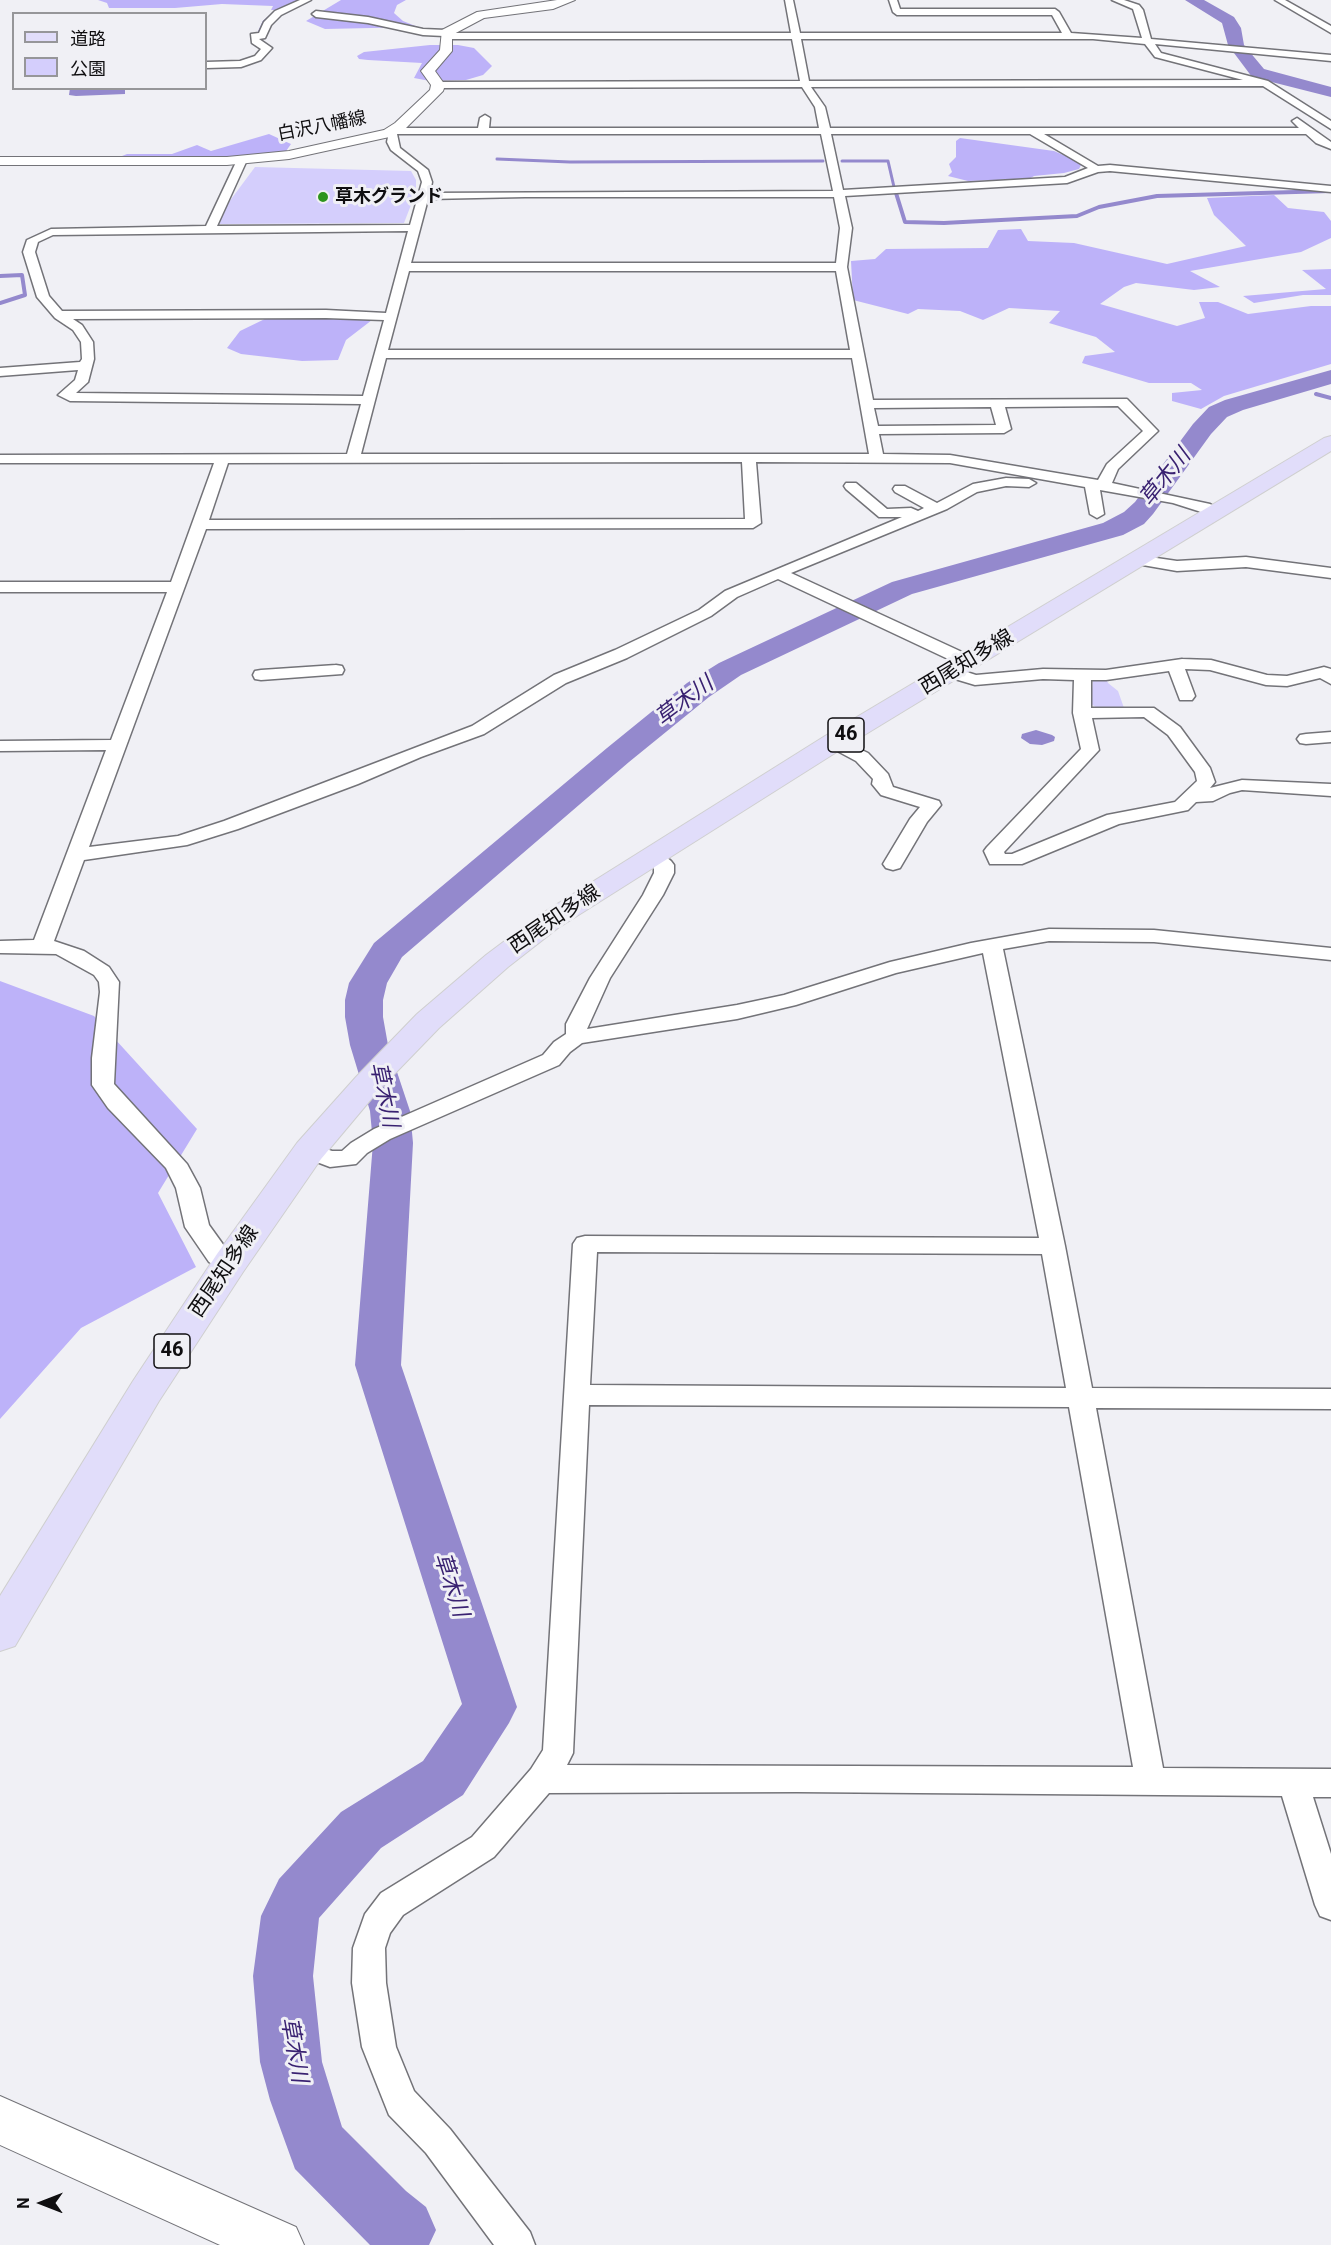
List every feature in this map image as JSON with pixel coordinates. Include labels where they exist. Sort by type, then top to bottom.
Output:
[{"type":"main road","points":[[438,85],[428,71],[446,51],[447,34],[481,15],[553,5],[569,0]]},
{"type":"main road","name":"白沢八幡線","points":[[0,161],[204,162],[289,155],[390,132],[428,99],[436,91],[438,85]]},
{"type":"main road","name":"西尾知多線","points":[[0,1633],[146,1391],[230,1263],[309,1151],[377,1074],[429,1021],[496,961],[548,922],[834,742],[1217,513],[1331,442]]},
{"type":"main road","points":[[0,2120],[278,2245]]},
{"type":"street","points":[[207,65],[241,64],[258,58],[267,48],[255,41],[254,36],[262,36],[267,24],[278,13],[307,0]]},
{"type":"street","points":[[789,0],[805,85],[820,107],[846,228],[841,267],[877,458]]},
{"type":"street","points":[[893,0],[897,12],[1055,12],[1066,35]]},
{"type":"street","points":[[1116,0],[1140,12],[1147,40],[1158,55],[1166,59],[1265,83],[1331,126]]},
{"type":"street","points":[[1279,0],[1331,30]]},
{"type":"street","points":[[316,14],[368,20],[423,32],[447,34],[1066,35],[1331,57]]},
{"type":"street","points":[[438,85],[1265,83]]},
{"type":"street","points":[[1265,83],[1263,86],[1276,101]]},
{"type":"street","points":[[1287,113],[1320,141],[1331,146]]},
{"type":"street","points":[[483,131],[485,118]]},
{"type":"street","points":[[1032,131],[1096,169]]},
{"type":"street","points":[[353,458],[427,182],[423,170],[396,150],[390,132],[1308,131]]},
{"type":"street","points":[[210,229],[242,160]]},
{"type":"street","points":[[424,196],[838,193],[1067,180],[1096,169],[1118,168],[1331,189]]},
{"type":"street","points":[[370,400],[79,399],[65,395],[81,382],[88,358],[87,342],[78,328],[59,315],[43,297],[29,252],[33,240],[51,232],[414,228]]},
{"type":"street","points":[[404,267],[841,267]]},
{"type":"street","points":[[59,315],[326,314],[391,317]]},
{"type":"street","points":[[380,354],[858,354]]},
{"type":"street","points":[[0,372],[84,366]]},
{"type":"street","points":[[75,855],[180,841],[231,825],[478,730],[560,679],[621,654],[705,613],[731,594],[930,511],[973,488],[986,484],[1095,485],[1151,431],[1122,402],[867,404]]},
{"type":"street","points":[[872,430],[1004,429],[997,403]]},
{"type":"street","points":[[42,946],[223,458]]},
{"type":"street","points":[[200,525],[753,523],[749,458]]},
{"type":"street","points":[[0,459],[950,459],[1173,499],[1205,507],[1217,513]]},
{"type":"street","points":[[1095,485],[1098,514]]},
{"type":"street","points":[[851,486],[884,514],[930,511]]},
{"type":"street","points":[[900,489],[930,511]]},
{"type":"street","points":[[1136,560],[1176,566],[1255,563],[1331,573]]},
{"type":"street","points":[[778,573],[869,616],[960,667],[975,680],[1042,674],[1083,675],[1124,672],[1175,665],[1211,665],[1266,680],[1287,681],[1324,672],[1331,679]]},
{"type":"street","points":[[0,587],[175,586]]},
{"type":"street","points":[[1124,672],[1123,670],[1138,664],[1201,652]]},
{"type":"street","points":[[1175,665],[1186,696]]},
{"type":"street","points":[[261,675],[336,670]]},
{"type":"street","points":[[1082,713],[1148,712],[1174,731],[1204,772],[1206,782],[1181,806],[1114,819],[1015,860],[997,860],[994,851],[1090,750],[1082,713],[1083,675]]},
{"type":"street","points":[[1306,739],[1331,738]]},
{"type":"street","points":[[834,742],[862,757],[882,778],[881,784],[887,791],[932,805],[919,819],[893,864]]},
{"type":"street","points":[[0,746],[116,746]]},
{"type":"street","points":[[1191,796],[1206,796],[1225,788],[1242,785],[1331,790]]},
{"type":"street","points":[[576,1037],[577,1024],[600,978],[653,895],[664,873],[664,865],[653,856]]},
{"type":"street","points":[[309,1151],[330,1159],[348,1159],[359,1148],[382,1134],[551,1060],[562,1047],[576,1037],[737,1012],[789,1000],[890,968],[1049,935],[1154,936],[1331,954]]},
{"type":"street","points":[[992,946],[1053,1245],[1151,1783]]},
{"type":"street","points":[[0,947],[60,948],[77,955],[102,971],[109,982],[110,992],[103,1058],[103,1085],[116,1103],[175,1164],[189,1188],[197,1227],[218,1256],[230,1263]]},
{"type":"street","points":[[517,2245],[438,2141],[401,2103],[379,2047],[369,1983],[369,1948],[376,1925],[392,1904],[483,1847],[542,1779],[558,1753],[585,1244],[1053,1245]]},
{"type":"street","points":[[577,1395],[1331,1399]]},
{"type":"street","points":[[542,1779],[797,1778],[1331,1784]]},
{"type":"street","points":[[1293,1783],[1331,1905]]},
{"type":"green space","name":"草木グランド","points":[[255,167],[411,171],[416,180],[416,192],[404,223],[219,224],[229,202]]},
{"type":"green space","points":[[1093,678],[1106,678],[1108,683],[1118,691],[1124,708],[1099,709],[1091,704]]},
{"type":"shaded area","points":[[98,0],[298,0],[271,10],[273,6],[222,4],[175,8],[109,8],[107,3]]},
{"type":"shaded area","points":[[341,0],[406,0],[397,5],[394,13],[403,21],[418,27],[325,29],[306,21]]},
{"type":"shaded area","points":[[430,45],[458,45],[474,48],[492,66],[483,75],[466,80],[430,81],[414,78],[422,63],[368,60],[359,59],[357,56],[364,52]]},
{"type":"shaded area","points":[[70,90],[125,90],[125,94],[69,95]]},
{"type":"shaded area","points":[[269,134],[291,144],[284,154],[227,160],[112,160],[127,154],[172,154],[197,145],[211,151]]},
{"type":"shaded area","points":[[960,138],[1054,151],[1082,163],[1079,169],[1034,176],[1029,179],[968,181],[948,176],[952,172],[949,164],[956,157],[956,141]]},
{"type":"shaded area","points":[[1274,195],[1288,208],[1324,212],[1331,221],[1331,238],[1301,252],[1190,271],[1220,287],[1194,290],[1136,283],[1124,287],[1100,304],[1177,326],[1205,318],[1199,302],[1218,302],[1248,314],[1311,306],[1331,306],[1331,364],[1224,396],[1201,409],[1172,401],[1172,393],[1202,390],[1191,383],[1149,383],[1082,363],[1085,356],[1115,352],[1096,337],[1049,323],[1060,311],[1009,308],[983,320],[960,311],[918,309],[908,314],[853,300],[851,261],[875,259],[886,249],[988,248],[998,230],[1021,229],[1028,241],[1074,243],[1167,264],[1246,246],[1214,215],[1207,198]]},
{"type":"shaded area","points":[[1331,269],[1331,295],[1303,295],[1254,303],[1243,296],[1326,289],[1302,270]]},
{"type":"shaded area","points":[[271,316],[380,319],[372,320],[346,340],[338,360],[302,361],[241,354],[227,348],[240,331]]},
{"type":"shaded area","points":[[1036,730],[1052,735],[1055,737],[1054,741],[1042,745],[1030,744],[1021,738],[1022,734]]},
{"type":"shaded area","points":[[0,981],[94,1016],[197,1129],[158,1193],[196,1267],[81,1328],[0,1419]]},
{"type":"waterway","name":"草木川","points":[[1193,0],[1228,20],[1233,28],[1236,45],[1258,73],[1331,92]]},
{"type":"waterway","points":[[258,35],[264,22],[272,15]]},
{"type":"waterway","points":[[497,159],[570,162],[823,161]]},
{"type":"waterway","points":[[842,161],[888,161],[894,187]]},
{"type":"waterway","points":[[896,193],[905,222],[944,223],[1077,216],[1099,207],[1157,196],[1330,191]]},
{"type":"waterway","points":[[0,276],[22,275],[25,295],[0,303]]},
{"type":"waterway","name":"草木川","points":[[403,2230],[383,2214],[317,2147],[291,2062],[283,1976],[290,1916],[299,1898],[361,1830],[443,1778],[490,1707],[378,1365],[393,1143],[390,1111],[369,1045],[364,1017],[364,1000],[368,983],[387,951],[618,755],[698,690],[730,669],[902,588],[1113,529],[1134,518],[1144,508],[1202,429],[1218,412],[1234,405],[1331,377]]},
{"type":"waterway","points":[[1316,394],[1331,398]]},
{"type":"place","name":"草木グランド","points":[[323,197]]}]
